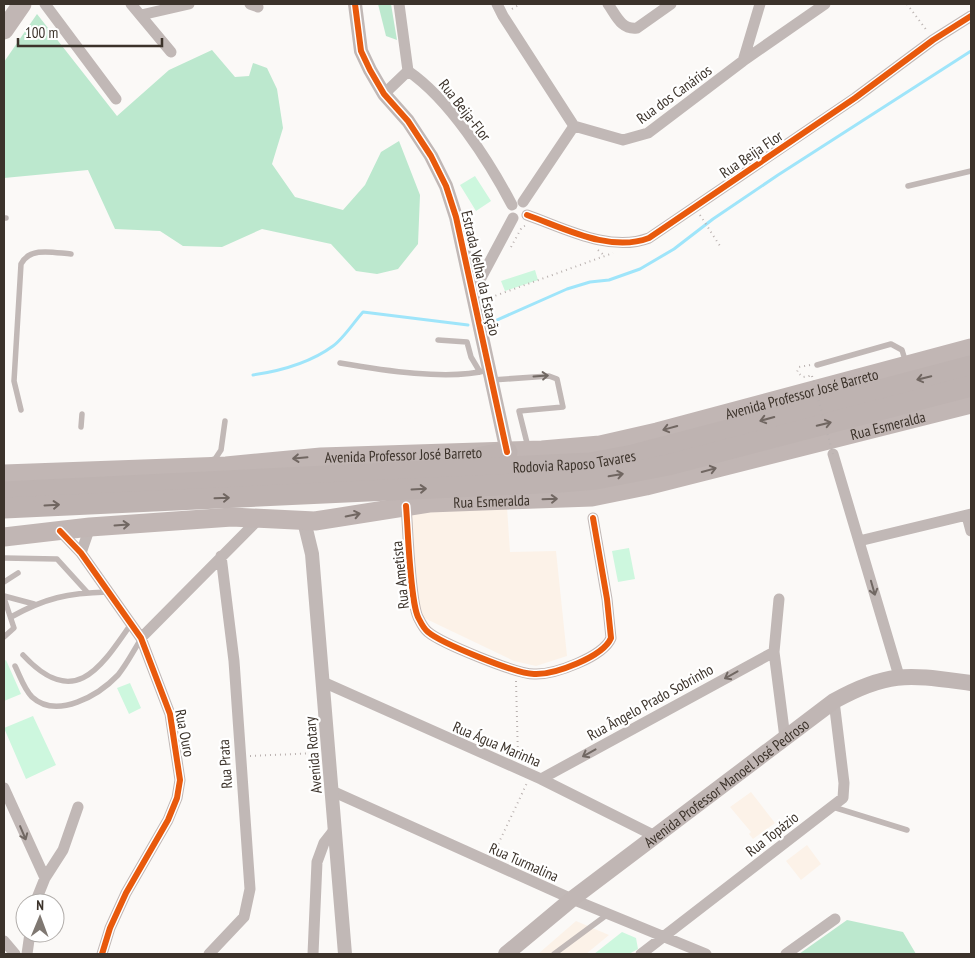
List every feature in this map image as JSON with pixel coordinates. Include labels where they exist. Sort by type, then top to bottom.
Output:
[{"type":"highway","points":[[4,30],[22,4]]},
{"type":"highway","name":"Avenida Professor José Barreto","points":[[4,474],[226,466],[354,455],[507,452],[591,446],[625,439],[971,348]]},
{"type":"highway","name":"Rodovia Raposo Tavares","points":[[169,493],[590,463],[633,455],[971,366]]},
{"type":"highway","name":"Rodovia Raposo Tavares","points":[[169,493],[596,479],[668,465],[971,386]]},
{"type":"highway","name":"Rua Esmeralda","points":[[4,537],[90,527],[232,518],[313,520],[406,506],[592,497],[655,484],[971,404]]},
{"type":"highway","points":[[4,508],[169,493],[187,480],[462,462],[507,452]]},
{"type":"highway","points":[[4,492],[169,493]]},
{"type":"main road","name":"Avenida Professor Manoel José Pedroso","points":[[506,954],[572,899],[657,837],[834,701],[868,684],[899,676],[971,684]]},
{"type":"street","points":[[45,4],[116,99]]},
{"type":"street","points":[[131,4],[170,52]]},
{"type":"street","points":[[141,15],[189,4]]},
{"type":"street","name":"Estrada Velha da Estação","points":[[355,4],[361,51],[384,94],[408,121],[431,156],[446,186],[456,217],[464,260],[478,294],[487,374],[507,452]]},
{"type":"street","points":[[384,94],[408,71],[399,4]]},
{"type":"street","points":[[497,4],[502,16],[574,126],[510,212],[514,218],[528,220],[528,210],[517,204]]},
{"type":"street","points":[[608,4],[624,26],[631,29],[637,28],[671,4]]},
{"type":"street","points":[[743,61],[760,4]]},
{"type":"street","name":"Rua dos Canários","points":[[574,126],[623,140],[648,133],[743,61],[825,4]]},
{"type":"street","name":"Rua Beija Flor","points":[[528,220],[619,242],[638,242],[649,238],[856,98],[933,40],[971,16]]},
{"type":"street","name":"Rua Beija-Flor","points":[[408,71],[426,83],[440,99],[517,204]]},
{"type":"street","points":[[478,294],[514,218]]},
{"type":"street","points":[[833,454],[899,676]]},
{"type":"street","name":"Rua Ametista","points":[[406,506],[413,598],[417,618],[427,632],[441,640],[516,670],[534,674],[557,671],[584,660],[608,644],[611,630],[593,518]]},
{"type":"street","points":[[859,541],[969,515],[971,531]]},
{"type":"street","points":[[141,638],[260,518]]},
{"type":"street","name":"Avenida Rotary","points":[[313,520],[312,554],[330,752],[345,954]]},
{"type":"street","points":[[81,553],[90,527]]},
{"type":"street","name":"Rua Ouro","points":[[60,530],[81,553],[141,638],[170,714],[180,780],[177,798],[168,820],[126,893],[110,928],[102,954]]},
{"type":"street","name":"Rua Prata","points":[[209,954],[244,917],[250,899],[234,661],[221,556]]},
{"type":"street","points":[[779,600],[774,652],[785,738]]},
{"type":"street","name":"Rua Ângelo Prado Sobrinho","points":[[536,777],[774,652]]},
{"type":"street","name":"Rua Água Marinha","points":[[323,682],[518,771],[536,777],[657,837]]},
{"type":"street","name":"Rua Topázio","points":[[641,954],[842,798],[844,783],[834,701]]},
{"type":"street","points":[[4,788],[45,878]]},
{"type":"street","name":"Rua Turmalina","points":[[332,792],[572,899],[706,954]]},
{"type":"street","points":[[39,893],[45,878],[63,850],[78,807]]},
{"type":"street","points":[[313,954],[317,862],[324,844],[335,828]]},
{"type":"street","points":[[786,954],[835,919]]},
{"type":"street","points":[[4,941],[15,954]]},
{"type":"lane","points":[[908,186],[971,171]]},
{"type":"lane","points":[[21,410],[21,404],[14,386],[21,264],[24,257],[32,252],[71,254]]},
{"type":"lane","points":[[438,340],[466,342],[483,339]]},
{"type":"lane","points":[[466,342],[471,358],[487,374]]},
{"type":"lane","points":[[816,365],[891,344],[902,350],[906,365]]},
{"type":"lane","points":[[340,363],[407,373],[549,376],[557,379],[563,408],[519,411],[528,450]]},
{"type":"lane","points":[[81,426],[82,414]]},
{"type":"lane","points":[[198,461],[212,460],[218,457],[221,450],[225,421]]},
{"type":"lane","points":[[38,468],[228,463]]},
{"type":"lane","points":[[4,558],[57,559],[87,592]]},
{"type":"lane","points":[[4,582],[18,572]]},
{"type":"lane","points":[[11,617],[34,604],[66,594],[110,592]]},
{"type":"lane","points":[[4,597],[34,604]]},
{"type":"lane","points":[[4,597],[14,628],[4,637]]},
{"type":"lane","points":[[23,655],[40,672],[53,679],[81,680],[94,673],[108,658],[131,623]]},
{"type":"lane","points":[[15,666],[26,690],[33,698],[43,704],[57,706],[74,703],[108,684],[120,673],[141,638]]},
{"type":"lane","points":[[832,807],[907,830]]},
{"type":"lane","points":[[554,954],[608,914]]},
{"type":"path","points":[[908,4],[933,40]]},
{"type":"path","points":[[699,214],[720,246]]},
{"type":"path","points":[[507,253],[528,220]]},
{"type":"path","points":[[478,294],[488,298],[612,254],[619,242]]},
{"type":"path","points":[[598,250],[605,256]]},
{"type":"path","points":[[811,372],[809,376],[803,377],[797,372],[799,367],[804,365],[808,364],[812,367],[812,376],[833,454]]},
{"type":"path","points":[[516,670],[518,771]]},
{"type":"path","points":[[240,757],[330,752]]},
{"type":"path","points":[[489,862],[536,777]]},
{"type":"shaded area","points":[[507,507],[510,552],[556,551],[567,656],[536,666],[514,661],[420,616],[411,512]]},
{"type":"shaded area","points":[[751,792],[775,823],[753,839],[749,834],[751,832],[730,807]]},
{"type":"shaded area","points":[[807,845],[821,864],[801,880],[786,861]]},
{"type":"shaded area","points":[[576,921],[609,935],[586,954],[538,954]]},
{"type":"green space","points":[[378,4],[391,4],[397,40],[386,36]]},
{"type":"green space","points":[[37,14],[117,116],[169,70],[212,50],[235,77],[249,76],[253,63],[267,68],[277,89],[283,128],[272,164],[295,197],[343,210],[365,185],[381,152],[399,141],[420,195],[418,244],[398,269],[377,274],[356,271],[331,244],[262,229],[222,247],[183,246],[160,231],[115,229],[88,170],[4,178],[4,62]]},
{"type":"green space","points":[[475,176],[491,201],[476,211],[460,185]]},
{"type":"green space","points":[[535,270],[538,280],[505,291],[501,281]]},
{"type":"green space","points":[[629,548],[635,579],[618,582],[612,551]]},
{"type":"green space","points":[[6,660],[21,694],[4,701],[4,661]]},
{"type":"green space","points":[[130,683],[141,708],[129,714],[117,688]]},
{"type":"green space","points":[[33,716],[56,765],[26,779],[4,728]]},
{"type":"green space","points":[[847,920],[903,932],[916,954],[799,954]]},
{"type":"green space","points":[[622,932],[636,938],[638,949],[629,954],[594,954]]},
{"type":"waterway","points":[[488,324],[567,289],[590,282],[609,280],[640,269],[674,249],[713,219],[778,175],[971,51]]},
{"type":"waterway","points":[[253,375],[294,365],[324,352],[341,339],[363,312],[468,325]]},
{"type":"cycle path","points":[[355,4],[361,51],[370,70],[384,94],[408,121],[431,156],[446,186],[456,217],[507,452]]},
{"type":"cycle path","points":[[527,215],[572,232],[603,241],[619,243],[649,238],[855,98],[933,40],[971,16]]},
{"type":"cycle path","points":[[406,506],[413,598],[416,611],[424,628],[436,637],[479,657],[512,669],[534,674],[543,674],[577,664],[598,652],[611,638],[607,599],[593,518]]},
{"type":"cycle path","points":[[60,531],[81,553],[141,638],[170,714],[180,780],[177,798],[168,820],[126,893],[110,928],[102,954]]}]
